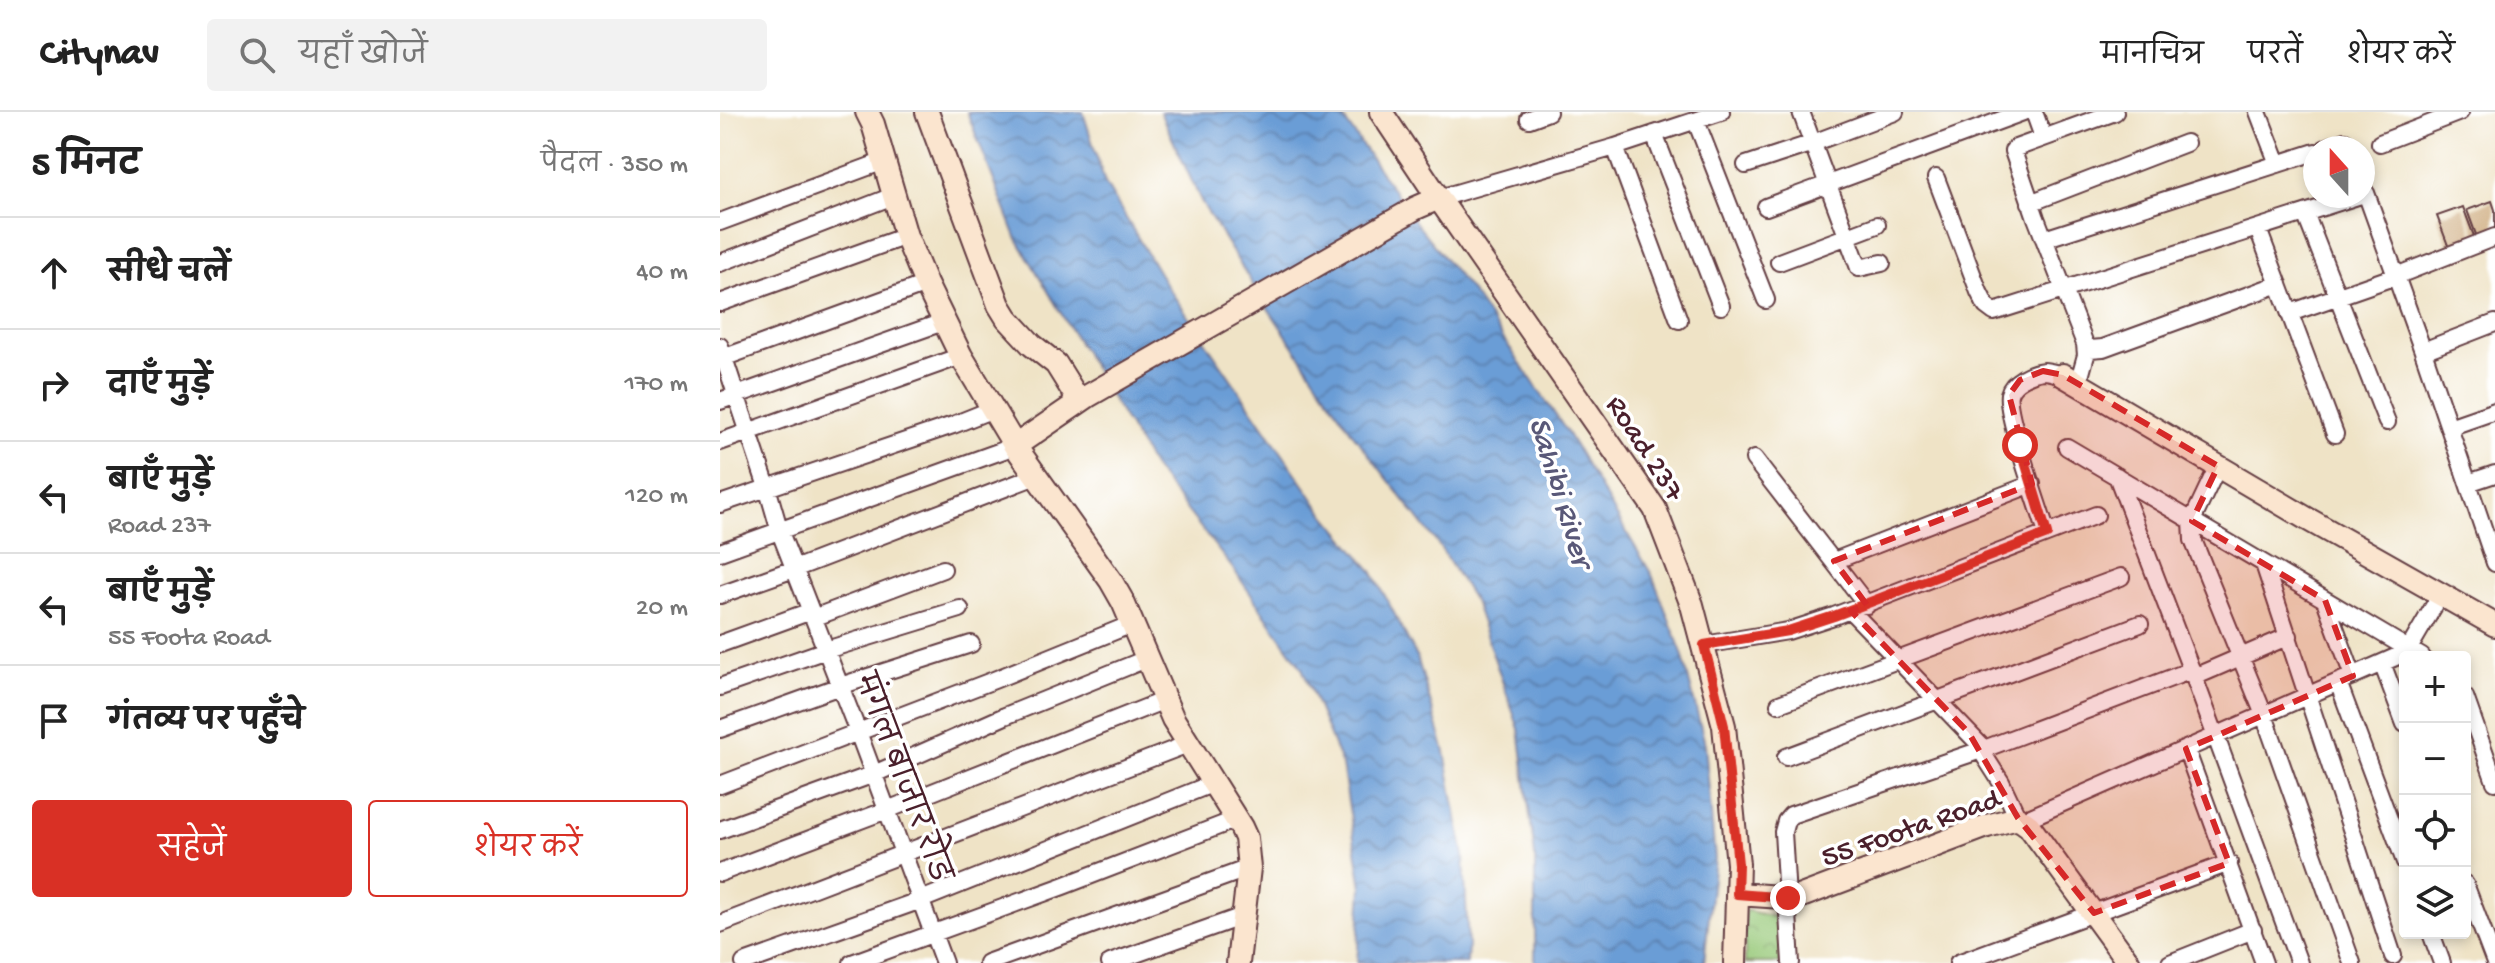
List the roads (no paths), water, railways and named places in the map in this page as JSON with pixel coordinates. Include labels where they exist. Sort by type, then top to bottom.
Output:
[{"type":"street","points":[[867,112],[906,236],[943,322],[1015,446],[1123,602],[1146,659],[1188,744],[1237,819],[1248,847],[1249,868],[1233,961]]},
{"type":"street","points":[[927,112],[999,305],[1007,318],[1032,345],[1056,364],[1084,399]]},
{"type":"street","name":"Road 237","points":[[1381,112],[1655,509],[1692,605],[1724,726],[1738,864],[1735,963]]},
{"type":"street","points":[[1529,119],[1548,112]]},
{"type":"street","points":[[720,552],[1015,446],[1084,399],[1416,208],[1439,198],[1615,147],[1721,112]]},
{"type":"street","points":[[1801,112],[1859,268],[1882,263]]},
{"type":"street","points":[[1746,165],[1895,112]]},
{"type":"street","points":[[1766,207],[2023,112]]},
{"type":"street","points":[[2034,112],[2043,137]]},
{"type":"street","points":[[2070,379],[2086,355],[2085,344],[2013,151],[2115,112]]},
{"type":"street","points":[[2258,112],[2278,164]]},
{"type":"street","points":[[2380,143],[2460,112]]},
{"type":"street","points":[[1696,121],[1766,300]]},
{"type":"street","points":[[1654,134],[1721,306]]},
{"type":"street","points":[[2030,203],[2186,143]]},
{"type":"street","points":[[1615,147],[1679,320]]},
{"type":"street","points":[[2044,239],[2303,156]]},
{"type":"street","points":[[720,222],[884,161]]},
{"type":"street","points":[[1936,178],[1979,292],[1990,310],[2000,312],[2320,208]]},
{"type":"street","points":[[720,263],[893,196]]},
{"type":"street","points":[[2371,208],[2468,483],[2492,542],[2495,563]]},
{"type":"street","points":[[2305,213],[2387,422]]},
{"type":"street","points":[[1779,262],[1877,225]]},
{"type":"street","points":[[2258,229],[2335,434]]},
{"type":"street","points":[[720,303],[906,236]]},
{"type":"street","points":[[2290,313],[2495,237]]},
{"type":"street","points":[[721,354],[926,284]]},
{"type":"street","points":[[2085,344],[2090,349],[2103,348],[2279,284]]},
{"type":"street","points":[[720,401],[943,322]]},
{"type":"street","points":[[2423,351],[2495,323]]},
{"type":"street","name":"मंगल बाजार रोड","points":[[721,354],[780,532],[944,963]]},
{"type":"street","points":[[720,442],[961,356]]},
{"type":"street","points":[[2047,534],[2009,395],[2012,386],[2020,380],[2043,371],[2070,379],[2495,625]]},
{"type":"street","points":[[720,504],[993,409]]},
{"type":"street","points":[[2449,427],[2495,411]]},
{"type":"street","points":[[2067,447],[2413,651]]},
{"type":"street","points":[[1754,459],[1867,605]]},
{"type":"street","points":[[2218,466],[2192,521],[2193,540],[2264,715],[2352,963]]},
{"type":"street","points":[[2468,483],[2495,474]]},
{"type":"street","points":[[720,595],[1036,476]]},
{"type":"street","points":[[2117,476],[2299,963]]},
{"type":"street","points":[[1834,561],[2032,484]]},
{"type":"street","points":[[1704,645],[1788,631],[1851,611],[2096,515]]},
{"type":"street","points":[[2264,564],[2393,956]]},
{"type":"street","points":[[720,644],[943,569]]},
{"type":"street","points":[[1779,704],[2121,577]]},
{"type":"street","points":[[2417,651],[2441,594]]},
{"type":"street","points":[[2325,600],[2345,679],[2399,844]]},
{"type":"street","points":[[720,687],[826,650],[960,609]]},
{"type":"street","points":[[1851,611],[1982,749],[2021,819],[2399,658]]},
{"type":"street","points":[[720,785],[1132,624]]},
{"type":"street","points":[[1786,757],[2140,624]]},
{"type":"street","points":[[1791,963],[1783,832],[1791,815],[2240,657],[2289,636]]},
{"type":"street","points":[[720,729],[971,644]]},
{"type":"street","points":[[720,830],[874,774],[1005,716],[1146,659]]},
{"type":"street","points":[[2382,663],[2405,723]]},
{"type":"street","points":[[720,873],[1165,700]]},
{"type":"street","points":[[2471,714],[2495,782]]},
{"type":"street","points":[[720,924],[1188,744]]},
{"type":"street","points":[[2186,749],[2264,963]]},
{"type":"street","points":[[744,963],[921,900],[1214,783]]},
{"type":"street","name":"55 Foota Road","points":[[1737,894],[1788,898],[1803,896],[1987,826],[2010,818],[2021,819],[2129,963]]},
{"type":"street","points":[[852,963],[1237,819]]},
{"type":"street","points":[[1958,963],[2229,863]]},
{"type":"street","points":[[987,963],[1249,868]]},
{"type":"street","points":[[2471,900],[2495,963]]},
{"type":"street","points":[[1110,963],[1243,916]]},
{"type":"street","points":[[2170,963],[2253,930]]},
{"type":"street","points":[[2433,939],[2442,963]]},
{"type":"water","points":[[967,112],[1083,112],[1105,183],[1165,283],[1319,507],[1372,571],[1417,657],[1445,752],[1464,856],[1467,963],[1357,963],[1362,887],[1342,765],[1302,668],[1234,570],[1153,467],[1016,237]]},
{"type":"water","name":"Sahibi River","points":[[1160,112],[1339,112],[1416,223],[1473,294],[1565,429],[1652,575],[1682,653],[1705,744],[1715,859],[1704,963],[1535,963],[1535,856],[1519,729],[1474,601],[1440,547],[1353,434],[1263,301],[1202,203]]}]
